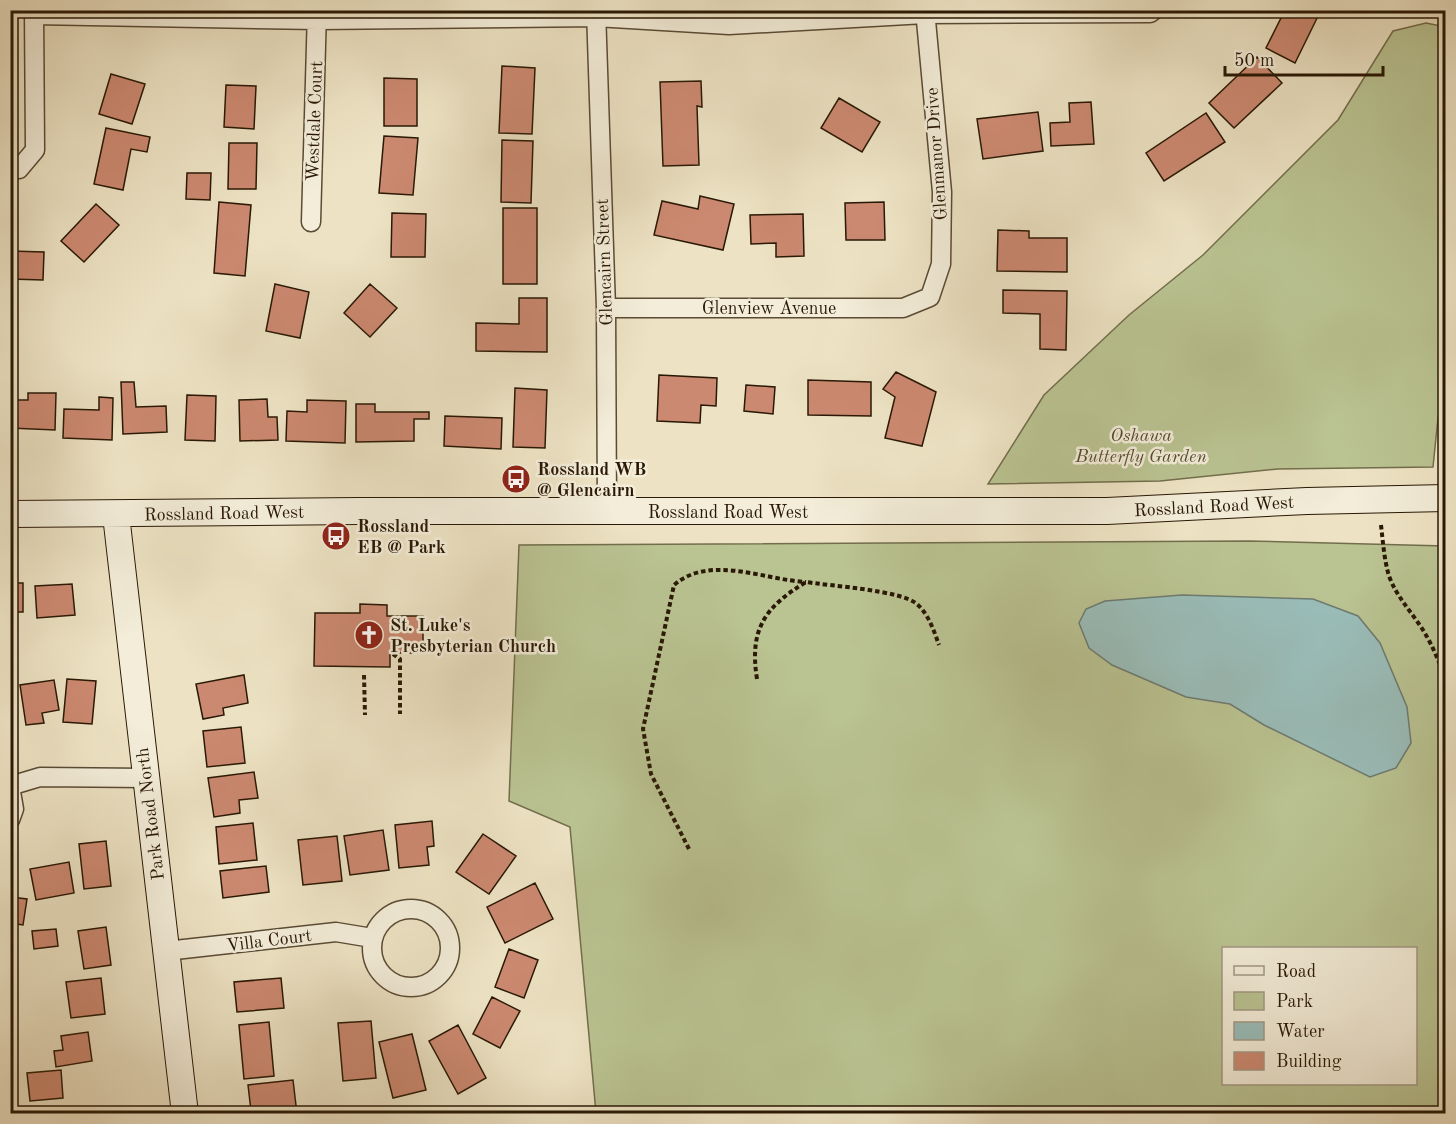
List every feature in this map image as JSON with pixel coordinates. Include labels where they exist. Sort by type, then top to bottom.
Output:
[{"type":"main road","name":"Rossland Road West","points":[[10,514],[116,515],[357,511],[607,513],[1107,511],[1446,498]]},
{"type":"main road","name":"Park Road North","points":[[116,515],[185,1113]]},
{"type":"street","points":[[10,169],[19,169],[35,150],[34,13],[596,14],[729,25],[925,12],[1150,13],[1154,10]]},
{"type":"street","name":"Glenmanor Drive","points":[[925,12],[942,192],[941,264],[930,297]]},
{"type":"street","name":"Glencairn Street","points":[[596,14],[606,308],[607,513]]},
{"type":"street","name":"Westdale Court","points":[[311,222],[317,15]]},
{"type":"street","name":"Glenview Avenue","points":[[606,308],[903,308],[930,297]]},
{"type":"street","points":[[10,820],[14,809],[10,786],[40,777],[146,778]]},
{"type":"street","points":[[410,908],[423,910],[434,916],[449,937],[448,962],[441,974],[431,982],[418,987],[392,983],[382,975],[375,963],[371,951],[372,938],[387,917],[410,908]]},
{"type":"street","name":"Villa Court","points":[[165,951],[336,932],[372,938]]},
{"type":"path","points":[[1381,525],[1383,550],[1390,577],[1401,601],[1419,623],[1436,653],[1446,679]]},
{"type":"path","points":[[689,849],[651,774],[643,729],[674,585],[686,574],[704,571],[761,574],[788,582],[806,582],[881,592],[916,603],[931,622],[939,645]]},
{"type":"path","points":[[757,679],[754,646],[761,627],[772,606],[806,582]]},
{"type":"path","points":[[393,654],[400,659],[400,714]]},
{"type":"path","points":[[364,675],[365,715]]},
{"type":"green space","name":"Oshawa Butterfly Garden","points":[[1426,23],[1446,27],[1446,399],[1438,418],[1433,467],[1278,469],[1160,481],[988,484],[1044,395],[1129,315],[1203,255],[1338,120],[1393,31]]},
{"type":"green space","points":[[1248,541],[1445,546],[1445,1113],[596,1113],[570,827],[509,801],[519,545]]},
{"type":"water","points":[[1182,595],[1313,599],[1358,616],[1380,643],[1407,707],[1411,743],[1396,768],[1370,777],[1264,725],[1230,704],[1186,697],[1112,665],[1089,648],[1079,623],[1086,609],[1105,601]]},
{"type":"building","points":[[1285,10],[1321,10],[1295,63],[1266,48]]},
{"type":"building","points":[[1257,57],[1282,83],[1234,128],[1209,103]]},
{"type":"building","points":[[502,66],[535,68],[532,134],[499,133]]},
{"type":"building","points":[[111,74],[145,84],[132,124],[99,114]]},
{"type":"building","points":[[384,78],[417,79],[417,126],[384,126]]},
{"type":"building","points":[[701,81],[702,107],[697,106],[699,165],[663,166],[660,82]]},
{"type":"building","points":[[226,85],[256,86],[254,129],[224,127]]},
{"type":"building","points":[[839,98],[880,122],[862,152],[821,128]]},
{"type":"building","points":[[1091,102],[1094,144],[1051,146],[1050,123],[1070,122],[1069,103]]},
{"type":"building","points":[[1038,112],[1043,151],[983,159],[977,119]]},
{"type":"building","points":[[1206,113],[1225,142],[1164,181],[1146,153]]},
{"type":"building","points":[[106,128],[150,137],[147,152],[131,149],[123,190],[94,184]]},
{"type":"building","points":[[384,136],[418,138],[413,195],[379,193]]},
{"type":"building","points":[[502,140],[533,141],[531,203],[501,202]]},
{"type":"building","points":[[229,143],[257,143],[256,189],[228,189]]},
{"type":"building","points":[[187,173],[211,173],[210,200],[186,199]]},
{"type":"building","points":[[700,196],[734,204],[723,250],[654,235],[662,201],[698,209]]},
{"type":"building","points":[[219,202],[251,205],[245,276],[214,273]]},
{"type":"building","points":[[884,202],[885,240],[846,240],[845,203]]},
{"type":"building","points":[[96,204],[119,225],[84,262],[61,241]]},
{"type":"building","points":[[503,208],[537,208],[537,284],[503,284]]},
{"type":"building","points":[[392,213],[426,214],[425,257],[391,257]]},
{"type":"building","points":[[803,214],[804,256],[776,257],[776,243],[751,244],[750,215]]},
{"type":"building","points":[[998,230],[1029,231],[1029,238],[1067,238],[1067,272],[997,271]]},
{"type":"building","points":[[10,251],[44,252],[43,280],[10,279]]},
{"type":"building","points":[[275,284],[309,292],[300,338],[266,331]]},
{"type":"building","points":[[370,284],[397,308],[370,337],[344,313]]},
{"type":"building","points":[[1003,290],[1067,291],[1066,350],[1040,349],[1040,314],[1003,313]]},
{"type":"building","points":[[519,298],[547,298],[547,352],[476,351],[476,323],[519,324]]},
{"type":"building","points":[[896,372],[936,392],[922,446],[885,438],[895,397],[883,389]]},
{"type":"building","points":[[659,375],[717,378],[716,406],[701,405],[700,423],[657,421]]},
{"type":"building","points":[[808,380],[871,382],[871,416],[808,415]]},
{"type":"building","points":[[121,382],[134,382],[136,407],[166,406],[167,432],[123,434]]},
{"type":"building","points":[[746,385],[775,387],[773,414],[744,411]]},
{"type":"building","points":[[515,388],[547,390],[545,448],[513,447]]},
{"type":"building","points":[[28,393],[56,393],[55,430],[10,428],[10,400],[28,400]]},
{"type":"building","points":[[187,395],[216,396],[215,441],[185,440]]},
{"type":"building","points":[[99,397],[113,398],[112,440],[63,438],[64,409],[99,410]]},
{"type":"building","points":[[267,399],[268,417],[277,417],[278,440],[240,441],[239,400]]},
{"type":"building","points":[[307,400],[346,401],[345,443],[286,441],[287,411],[307,412]]},
{"type":"building","points":[[356,404],[375,404],[375,412],[429,412],[429,419],[414,419],[414,441],[356,442]]},
{"type":"building","points":[[445,416],[502,418],[501,449],[444,446]]},
{"type":"building","points":[[10,583],[23,583],[23,612],[10,612]]},
{"type":"building","points":[[72,584],[75,615],[37,618],[35,586]]},
{"type":"building","name":"St. Luke's Presbyterian Church","points":[[360,604],[387,605],[387,616],[423,616],[423,653],[390,653],[390,667],[314,666],[315,613],[360,613]]},
{"type":"building","points":[[244,675],[248,703],[223,708],[224,715],[203,719],[196,684]]},
{"type":"building","points":[[67,679],[96,681],[92,724],[63,722]]},
{"type":"building","points":[[54,680],[59,710],[42,713],[44,723],[26,725],[20,685]]},
{"type":"building","points":[[241,727],[245,763],[207,767],[203,731]]},
{"type":"building","points":[[254,772],[258,798],[239,800],[240,813],[214,817],[208,778]]},
{"type":"building","points":[[432,821],[434,846],[427,847],[429,865],[399,868],[395,825]]},
{"type":"building","points":[[253,823],[257,860],[219,864],[216,827]]},
{"type":"building","points":[[383,830],[389,870],[350,875],[344,836]]},
{"type":"building","points":[[483,834],[516,856],[489,894],[456,872]]},
{"type":"building","points":[[337,836],[342,881],[303,885],[298,840]]},
{"type":"building","points":[[106,841],[111,886],[84,889],[79,844]]},
{"type":"building","points":[[69,862],[74,893],[36,900],[30,869]]},
{"type":"building","points":[[266,866],[269,892],[223,898],[220,871]]},
{"type":"building","points":[[535,883],[553,919],[505,943],[487,907]]},
{"type":"building","points":[[10,897],[27,899],[23,925],[10,923]]},
{"type":"building","points":[[106,927],[111,965],[84,969],[78,931]]},
{"type":"building","points":[[56,929],[58,946],[34,949],[32,931]]},
{"type":"building","points":[[509,949],[538,960],[524,998],[495,987]]},
{"type":"building","points":[[101,978],[105,1014],[71,1018],[66,982]]},
{"type":"building","points":[[281,978],[284,1008],[237,1012],[234,982]]},
{"type":"building","points":[[492,997],[520,1011],[500,1048],[473,1034]]},
{"type":"building","points":[[371,1021],[376,1078],[343,1081],[338,1023]]},
{"type":"building","points":[[269,1022],[274,1076],[244,1079],[239,1025]]},
{"type":"building","points":[[458,1025],[486,1078],[458,1094],[429,1041]]},
{"type":"building","points":[[88,1032],[92,1061],[56,1067],[54,1051],[63,1050],[61,1036]]},
{"type":"building","points":[[412,1034],[426,1090],[393,1098],[379,1042]]},
{"type":"building","points":[[61,1070],[63,1098],[30,1101],[27,1073]]},
{"type":"building","points":[[293,1080],[297,1114],[280,1114],[280,1108],[251,1111],[248,1085]]},
{"type":"place","name":"Rossland WB @ Glencairn","points":[[516,479]]},
{"type":"place","name":"Rossland EB @ Park","points":[[336,536]]},
{"type":"place","name":"St. Luke's Presbyterian Church","points":[[369,635]]}]
